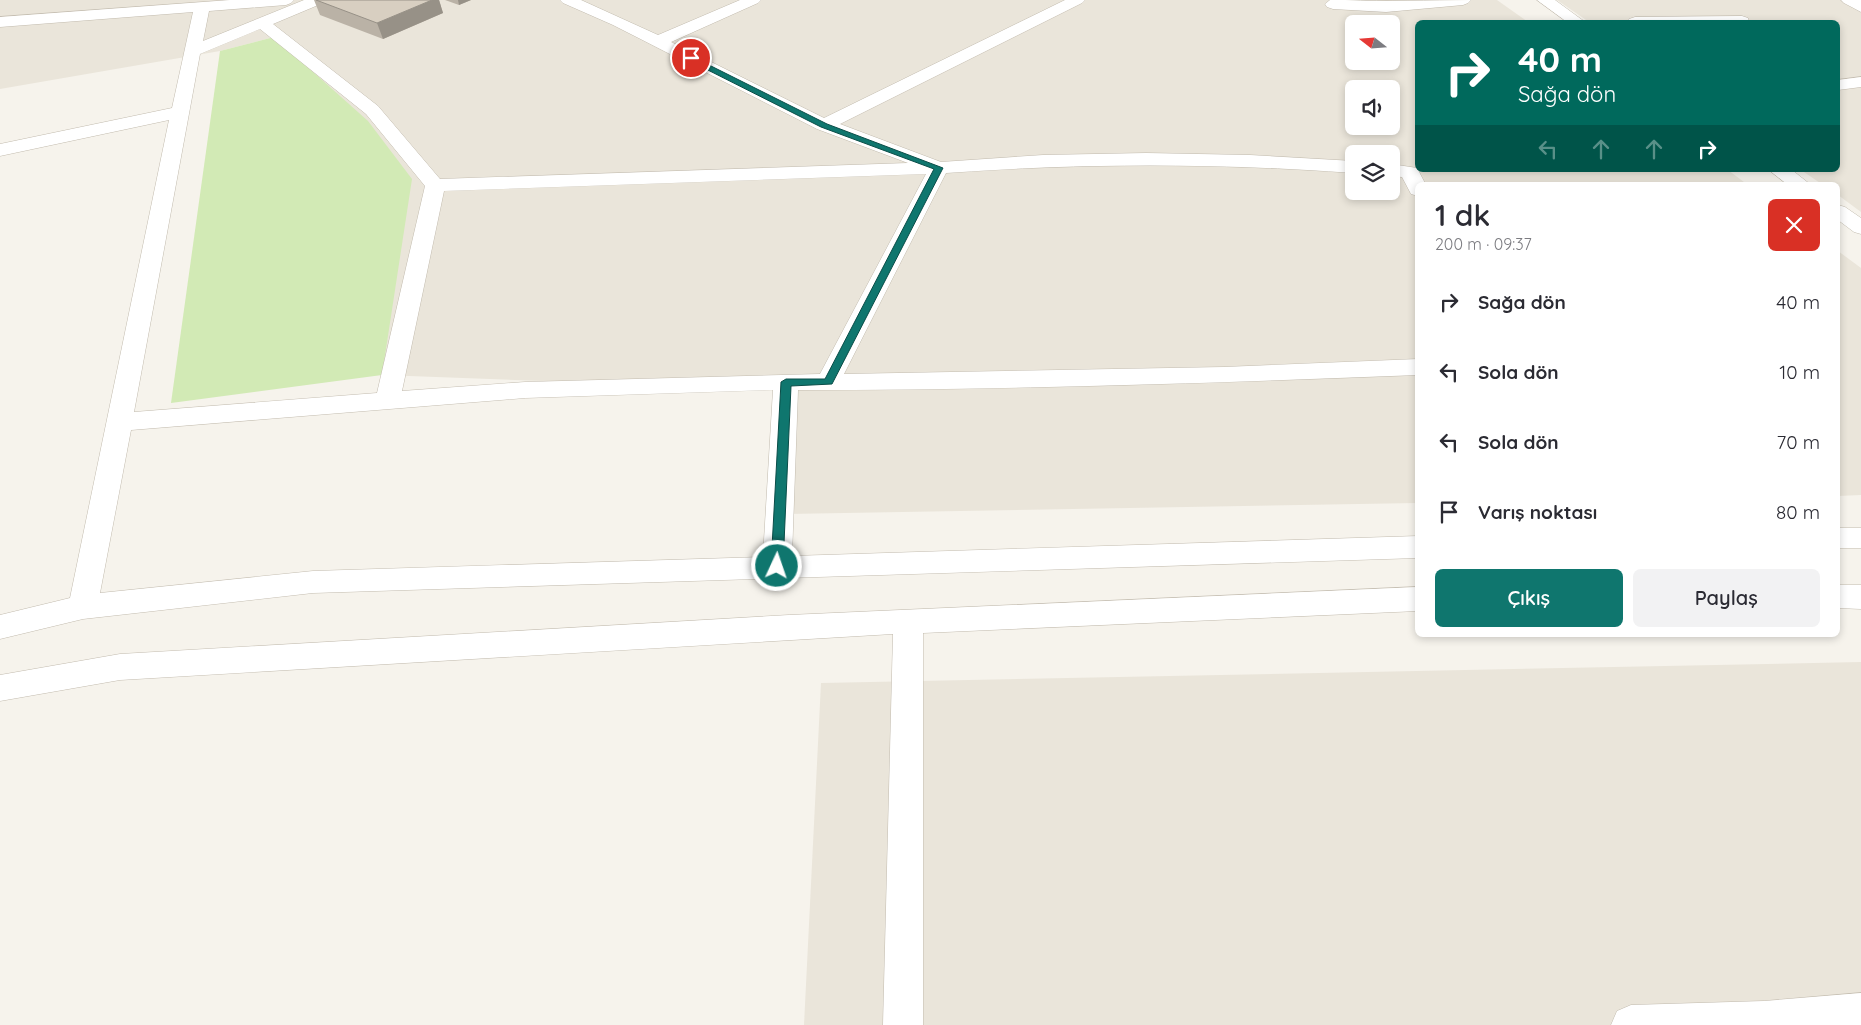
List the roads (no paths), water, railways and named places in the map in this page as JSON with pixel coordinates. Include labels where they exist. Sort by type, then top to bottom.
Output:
[{"type":"street","points":[[3,15],[202,7],[286,0]]},
{"type":"street","points":[[192,51],[318,0]]},
{"type":"street","points":[[568,0],[658,41],[824,125],[939,168]]},
{"type":"street","points":[[658,41],[753,0]]},
{"type":"street","points":[[824,125],[1077,0]]},
{"type":"street","points":[[1333,4],[1386,7],[1463,0]]},
{"type":"street","points":[[1546,0],[1574,20]]},
{"type":"street","points":[[1849,0],[1861,7]]},
{"type":"street","points":[[594,11],[616,3]]},
{"type":"street","points":[[83,607],[202,7]]},
{"type":"street","points":[[262,22],[372,110],[435,185]]},
{"type":"street","points":[[1840,85],[1861,82]]},
{"type":"street","points":[[0,150],[180,112]]},
{"type":"street","points":[[435,185],[939,168],[1020,161],[1141,159],[1270,161],[1345,166]]},
{"type":"street","points":[[828,382],[939,168]]},
{"type":"street","points":[[1400,171],[1410,172],[1415,183]]},
{"type":"street","points":[[1782,172],[1797,182]]},
{"type":"street","points":[[388,401],[435,185]]},
{"type":"street","points":[[1840,212],[1861,228]]},
{"type":"street","points":[[120,422],[525,390],[786,382],[921,382],[1224,375],[1415,367]]},
{"type":"street","points":[[777,566],[786,382]]},
{"type":"street","points":[[1840,538],[1861,538]]},
{"type":"street","points":[[0,627],[83,607],[313,582],[1415,547]]},
{"type":"street","points":[[1840,597],[1861,597]]},
{"type":"street","points":[[0,688],[120,667],[789,627],[1415,600]]},
{"type":"street","points":[[903,1025],[908,622]]},
{"type":"street","points":[[1631,1025],[1765,1023],[1861,1014]]}]
